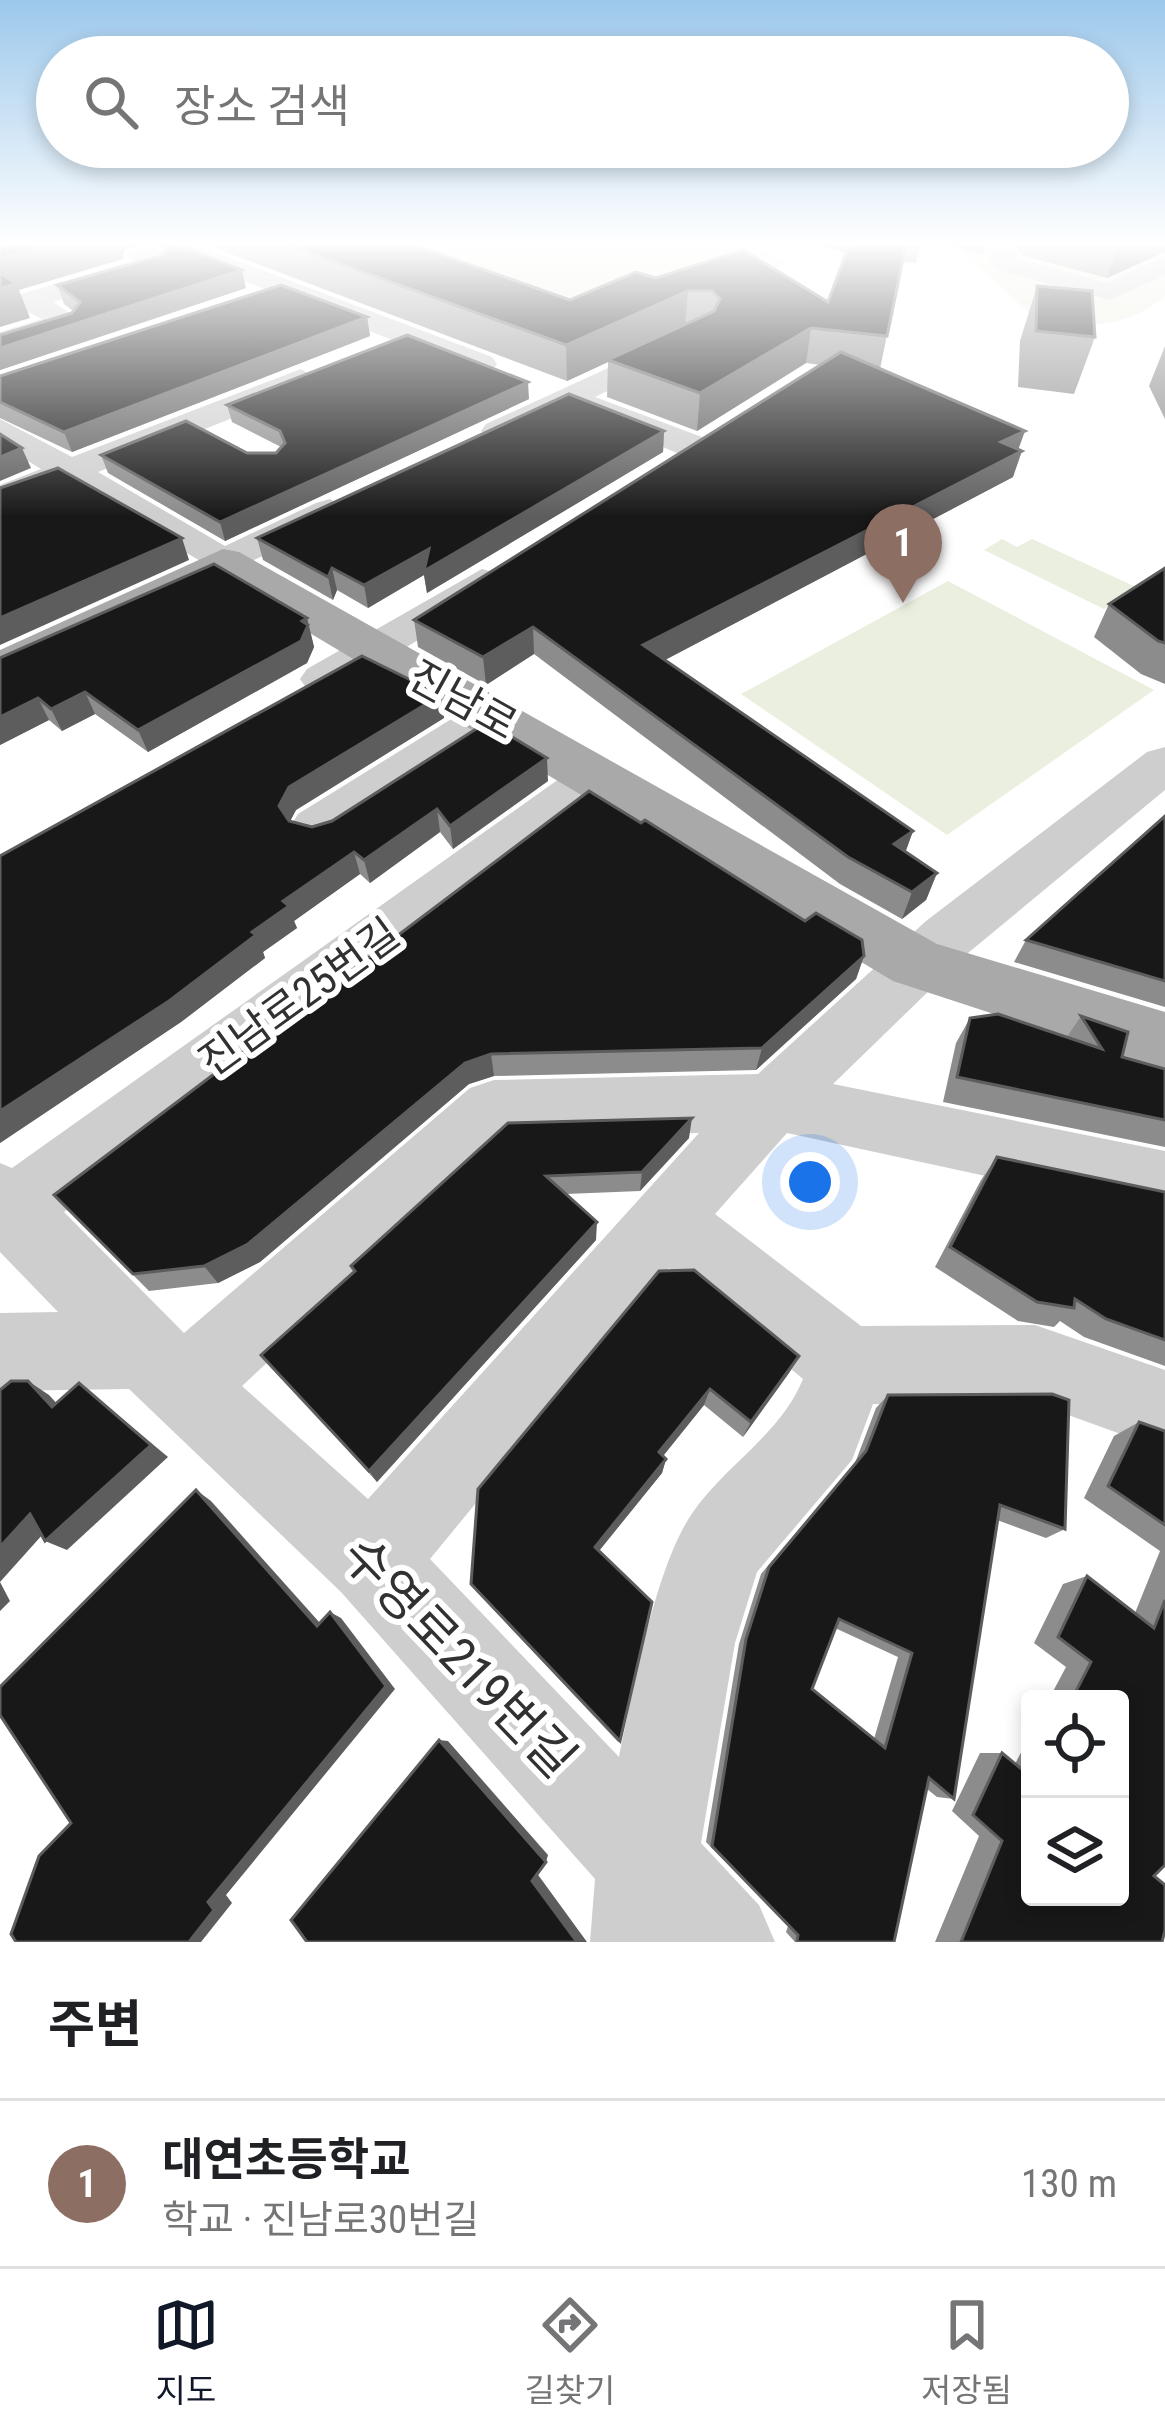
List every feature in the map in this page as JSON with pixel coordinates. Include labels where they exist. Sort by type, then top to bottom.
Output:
[{"type":"main road","name":"진남로","points":[[223,562],[916,963],[1165,1041]]},
{"type":"main road","points":[[0,669],[223,562]]},
{"type":"street","points":[[379,336],[520,379],[697,448]]},
{"type":"street","points":[[386,339],[391,336]]},
{"type":"street","points":[[460,449],[698,336]]},
{"type":"street","points":[[0,498],[323,370]]},
{"type":"street","points":[[468,395],[520,379]]},
{"type":"street","points":[[194,422],[230,440]]},
{"type":"street","points":[[657,473],[737,424]]},
{"type":"street","points":[[0,429],[223,562],[352,500]]},
{"type":"street","points":[[275,706],[515,561]]},
{"type":"street","points":[[317,826],[491,716]]},
{"type":"street","points":[[372,1561],[666,1220],[777,1102],[916,963],[1165,764]]},
{"type":"street","name":"진남로25번길","points":[[4,1208],[598,776]]},
{"type":"street","points":[[0,1352],[163,1368],[494,1109],[777,1102],[1165,1183]]},
{"type":"street","name":"수영로219번길","points":[[4,1208],[163,1368],[372,1561],[645,1899],[722,1942]]},
{"type":"street","points":[[666,1220],[848,1365],[1035,1364],[1165,1409]]},
{"type":"street","points":[[645,1899],[689,1643],[721,1546],[823,1431],[848,1365]]},
{"type":"green space","points":[[1002,539],[1017,547],[1032,539],[1138,588],[1104,609],[984,550]]},
{"type":"green space","points":[[948,581],[1154,690],[947,835],[741,694]]},
{"type":"building","points":[[0,336],[38,336],[0,348]]},
{"type":"building","points":[[125,336],[318,336],[64,432],[0,402],[0,376]]},
{"type":"building","points":[[405,336],[528,382],[220,522],[101,455],[186,421],[247,453],[276,453],[285,443],[280,431],[227,405]]},
{"type":"building","points":[[540,336],[587,336],[566,345]]},
{"type":"building","points":[[661,336],[798,336],[700,393],[608,360]]},
{"type":"building","points":[[841,352],[1025,431],[1001,442],[1022,451],[643,645],[913,831],[894,844],[937,873],[912,892],[848,857],[533,627],[483,657],[414,620]]},
{"type":"building","points":[[569,394],[664,431],[424,571],[429,549],[364,585],[332,568],[328,577],[257,538]]},
{"type":"building","points":[[0,434],[22,448],[0,457]]},
{"type":"building","points":[[58,468],[182,538],[0,618],[0,488]]},
{"type":"building","points":[[214,564],[307,618],[302,621],[308,625],[301,641],[138,730],[85,692],[51,709],[38,698],[0,717],[0,658]]},
{"type":"building","points":[[1165,568],[1165,643],[1109,604]]},
{"type":"building","points":[[362,656],[441,695],[289,787],[279,806],[289,821],[312,827],[332,821],[487,722],[547,758],[450,826],[437,809],[364,860],[354,852],[283,901],[289,906],[169,1001],[0,1111],[0,856]]},
{"type":"building","points":[[589,791],[641,823],[645,820],[805,921],[816,913],[862,940],[864,956],[762,1048],[491,1054],[465,1063],[248,1244],[204,1266],[133,1274],[54,1195]]},
{"type":"building","points":[[1165,816],[1165,981],[1026,940]]},
{"type":"building","points":[[998,1014],[1102,1049],[1081,1016],[1128,1032],[1122,1057],[1165,1069],[1165,1120],[957,1077],[970,1018]]},
{"type":"building","points":[[692,1118],[642,1172],[546,1176],[597,1222],[369,1471],[261,1355],[508,1123]]},
{"type":"building","points":[[997,1157],[1165,1192],[1165,1340],[1106,1319],[1075,1299],[1074,1308],[1037,1302],[950,1247]]},
{"type":"building","points":[[694,1270],[799,1356],[751,1422],[710,1389],[659,1452],[666,1459],[595,1547],[652,1602],[620,1741],[471,1584],[478,1489],[659,1271]]},
{"type":"building","points":[[11,1381],[28,1381],[52,1407],[79,1383],[151,1445],[45,1541],[30,1514],[0,1547],[0,1390]]},
{"type":"building","points":[[1052,1394],[1069,1400],[1065,1529],[1000,1505],[954,1799],[929,1778],[894,1942],[797,1942],[798,1935],[712,1846],[746,1639],[769,1567],[866,1451],[888,1395]],"holes":[[[839,1619],[912,1653],[885,1748],[812,1689]]]},
{"type":"building","points":[[1139,1422],[1165,1431],[1165,1525],[1108,1486]]},
{"type":"building","points":[[196,1490],[317,1626],[330,1612],[386,1686],[208,1902],[214,1910],[189,1942],[16,1942],[11,1934],[39,1856],[71,1823],[0,1715],[0,1687]]},
{"type":"building","points":[[1087,1576],[1154,1628],[1165,1600],[1165,1865],[1154,1876],[1165,1885],[1162,1942],[961,1942],[1002,1841],[973,1815],[1002,1753],[1021,1769],[1021,1906],[1129,1906],[1129,1690],[1077,1690],[1091,1662],[1058,1637]]},
{"type":"building","points":[[439,1740],[546,1862],[532,1881],[577,1942],[307,1942],[291,1920]]},
{"type":"place","name":"대연초등학교","points":[[903,603]]}]
